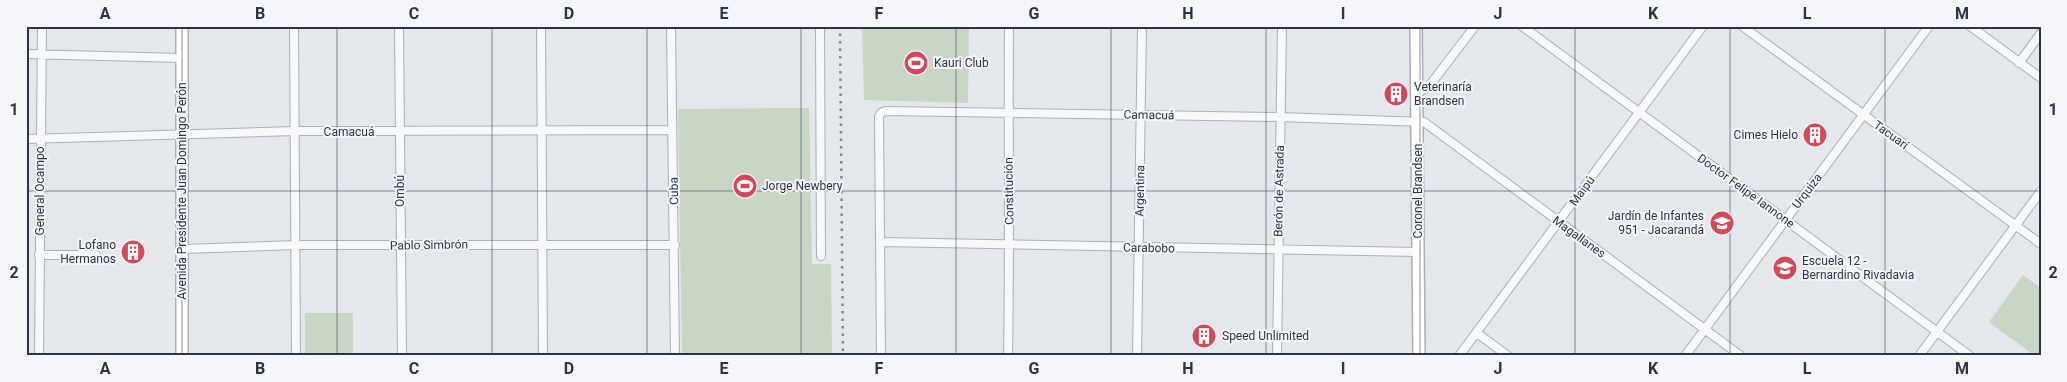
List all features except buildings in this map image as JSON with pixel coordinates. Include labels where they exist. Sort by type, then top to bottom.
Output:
[{"type":"main road","name":"Avenida Presidente Juan Domingo Perón","points":[[182,26],[182,356]]},
{"type":"main road","name":"Coronel Brandsen","points":[[1416,26],[1418,356]]},
{"type":"street","name":"General Ocampo","points":[[39,356],[42,26]]},
{"type":"street","points":[[294,26],[296,356]]},
{"type":"street","name":"Ombú","points":[[399,26],[402,356]]},
{"type":"street","points":[[541,26],[540,131],[544,356]]},
{"type":"street","name":"Cuba","points":[[671,26],[675,356]]},
{"type":"street","points":[[820,26],[821,256]]},
{"type":"street","name":"Constitución","points":[[1008,356],[1010,244],[1009,26]]},
{"type":"street","name":"Argentina","points":[[1137,356],[1142,26]]},
{"type":"street","name":"Berón de Astrada","points":[[1277,356],[1282,26]]},
{"type":"street","points":[[1417,94],[1430,85],[1475,26]]},
{"type":"street","name":"Doctor Felipe Iannone","points":[[1522,26],[1970,356]]},
{"type":"street","name":"Maipú","points":[[1459,356],[1703,26]]},
{"type":"street","name":"Tacuarí","points":[[1742,26],[2041,244]]},
{"type":"street","name":"Urquiza","points":[[1685,356],[1929,26]]},
{"type":"street","points":[[1970,26],[2041,78]]},
{"type":"street","points":[[2019,63],[2041,33]]},
{"type":"street","points":[[26,54],[182,58]]},
{"type":"street","name":"Camacuá","points":[[881,242],[880,113],[885,111],[1417,120]]},
{"type":"street","name":"Magallanes","points":[[1417,120],[1431,125],[1741,356]]},
{"type":"street","name":"Camacuá","points":[[26,139],[294,131],[672,130]]},
{"type":"street","points":[[1919,356],[2041,191]]},
{"type":"street","points":[[881,242],[881,356]]},
{"type":"street","name":"Carabobo","points":[[881,242],[1418,252]]},
{"type":"street","name":"Pablo Simbrón","points":[[183,249],[295,246],[675,245]]},
{"type":"street","points":[[39,255],[96,255]]},
{"type":"street","points":[[1476,333],[1508,356]]},
{"type":"green space","name":"Kauri Club","points":[[862,26],[969,26],[968,103],[864,100]]},
{"type":"green space","name":"Jorge Newbery","points":[[809,108],[812,264],[831,264],[832,356],[682,356],[678,109]]},
{"type":"green space","points":[[2023,275],[2041,288],[2041,356],[2035,356],[1989,322]]},
{"type":"green space","points":[[305,313],[353,313],[353,356],[305,356]]},
{"type":"railway","points":[[840,26],[843,356]]},
{"type":"place","name":"Kauri Club","points":[[916,63]]},
{"type":"place","name":"Veterinaría Brandsen","points":[[1396,94]]},
{"type":"place","name":"Cimes Hielo","points":[[1815,135]]},
{"type":"place","name":"Jorge Newbery","points":[[745,186]]},
{"type":"place","name":"Jardín de Infantes 951 - Jacarandá","points":[[1722,223]]},
{"type":"place","name":"Lofano Hermanos","points":[[133,252]]},
{"type":"place","name":"Escuela 12 - Bernardino Rivadavia","points":[[1785,268]]},
{"type":"place","name":"Speed Unlimited","points":[[1204,336]]}]
